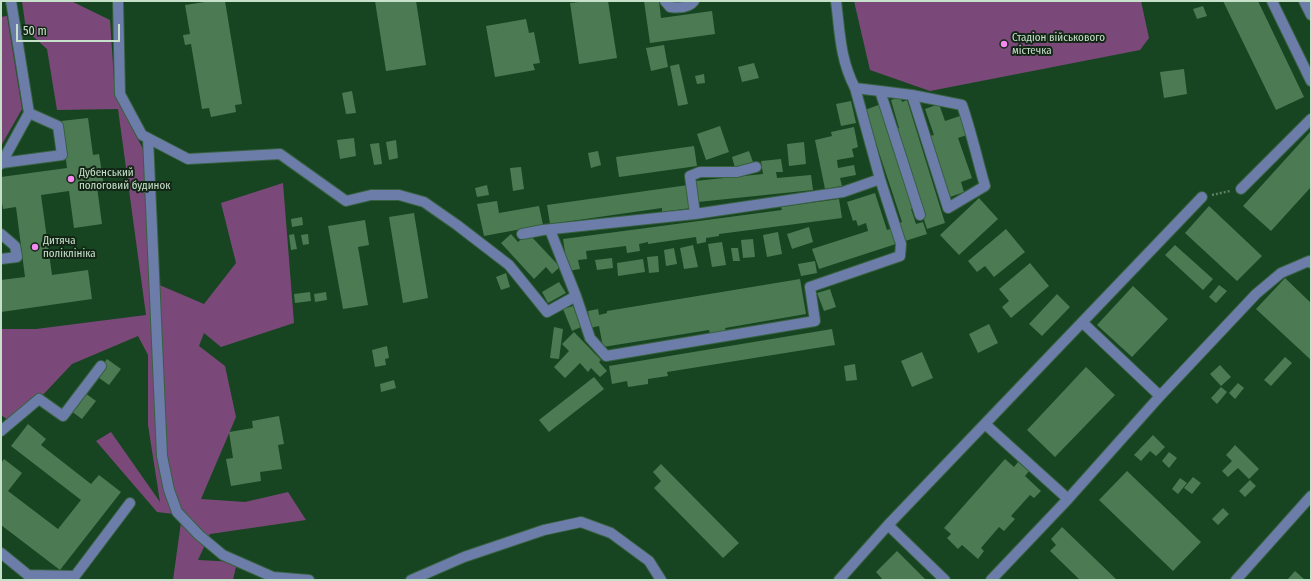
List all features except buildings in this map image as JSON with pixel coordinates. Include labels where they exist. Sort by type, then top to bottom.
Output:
[{"type":"street","points":[[2,164],[29,113],[11,1]]},
{"type":"street","points":[[118,1],[120,94],[142,135],[188,159],[280,154],[346,200],[371,195],[399,195],[424,202],[458,225],[509,265],[547,312],[576,296]]},
{"type":"street","points":[[665,1],[670,7],[676,8],[687,6],[692,4],[694,1]]},
{"type":"street","points":[[550,230],[576,296],[590,338],[606,356],[815,321],[810,287],[900,256],[901,244],[880,179],[855,88],[843,56],[836,1]]},
{"type":"street","points":[[1272,1],[1311,81]]},
{"type":"street","points":[[1304,1],[1311,15]]},
{"type":"street","points":[[855,88],[912,95],[962,104],[973,136],[985,186],[948,208],[912,95]]},
{"type":"street","points":[[880,91],[920,215]]},
{"type":"street","points":[[2,164],[62,155],[58,126],[29,113]]},
{"type":"street","points":[[1240,189],[1311,119]]},
{"type":"street","points":[[148,138],[162,456],[169,490],[177,512],[199,535],[223,555],[273,577],[309,580]]},
{"type":"street","points":[[695,214],[690,176],[700,172],[737,172],[756,167]]},
{"type":"street","points":[[522,234],[695,214],[843,192],[880,179]]},
{"type":"street","points":[[839,580],[888,525],[1202,197]]},
{"type":"street","points":[[1,234],[15,246],[17,257],[1,259]]},
{"type":"street","points":[[991,580],[1256,294],[1281,273],[1310,261]]},
{"type":"street","points":[[1082,322],[1160,396]]},
{"type":"street","points":[[1,431],[39,398],[63,416],[101,366]]},
{"type":"street","points":[[985,424],[1068,498]]},
{"type":"street","points":[[1236,580],[1311,496]]},
{"type":"street","points":[[1,553],[28,575],[75,576],[130,503]]},
{"type":"street","points":[[411,580],[471,555],[544,530],[581,522],[611,532],[649,561],[661,580]]},
{"type":"street","points":[[888,525],[945,580]]},
{"type":"path","points":[[1202,197],[1240,189]]},
{"type":"shaded area","points":[[22,1],[71,1],[110,20],[115,95],[143,149],[150,281],[204,304],[236,263],[221,203],[283,183],[294,323],[221,347],[204,333],[199,346],[225,366],[236,417],[201,499],[245,502],[288,492],[306,520],[210,534],[198,560],[237,562],[233,580],[173,580],[182,515],[157,512],[96,441],[111,432],[160,502],[148,425],[148,355],[138,336],[72,364],[39,399],[11,422],[1,415],[1,329],[36,329],[146,315],[118,109],[57,110],[47,49],[26,30]]},
{"type":"shaded area","name":"Стадіон військового містечка","points":[[854,1],[1141,1],[1149,38],[1140,50],[930,91],[870,70]]},
{"type":"shaded area","points":[[7,16],[22,109],[1,146],[1,17]]},
{"type":"place","name":"Стадіон військового містечка","points":[[1004,44]]},
{"type":"place","name":"Дубенський пологовий будинок","points":[[71,179]]},
{"type":"place","name":"Дитяча поліклініка","points":[[35,247]]}]
